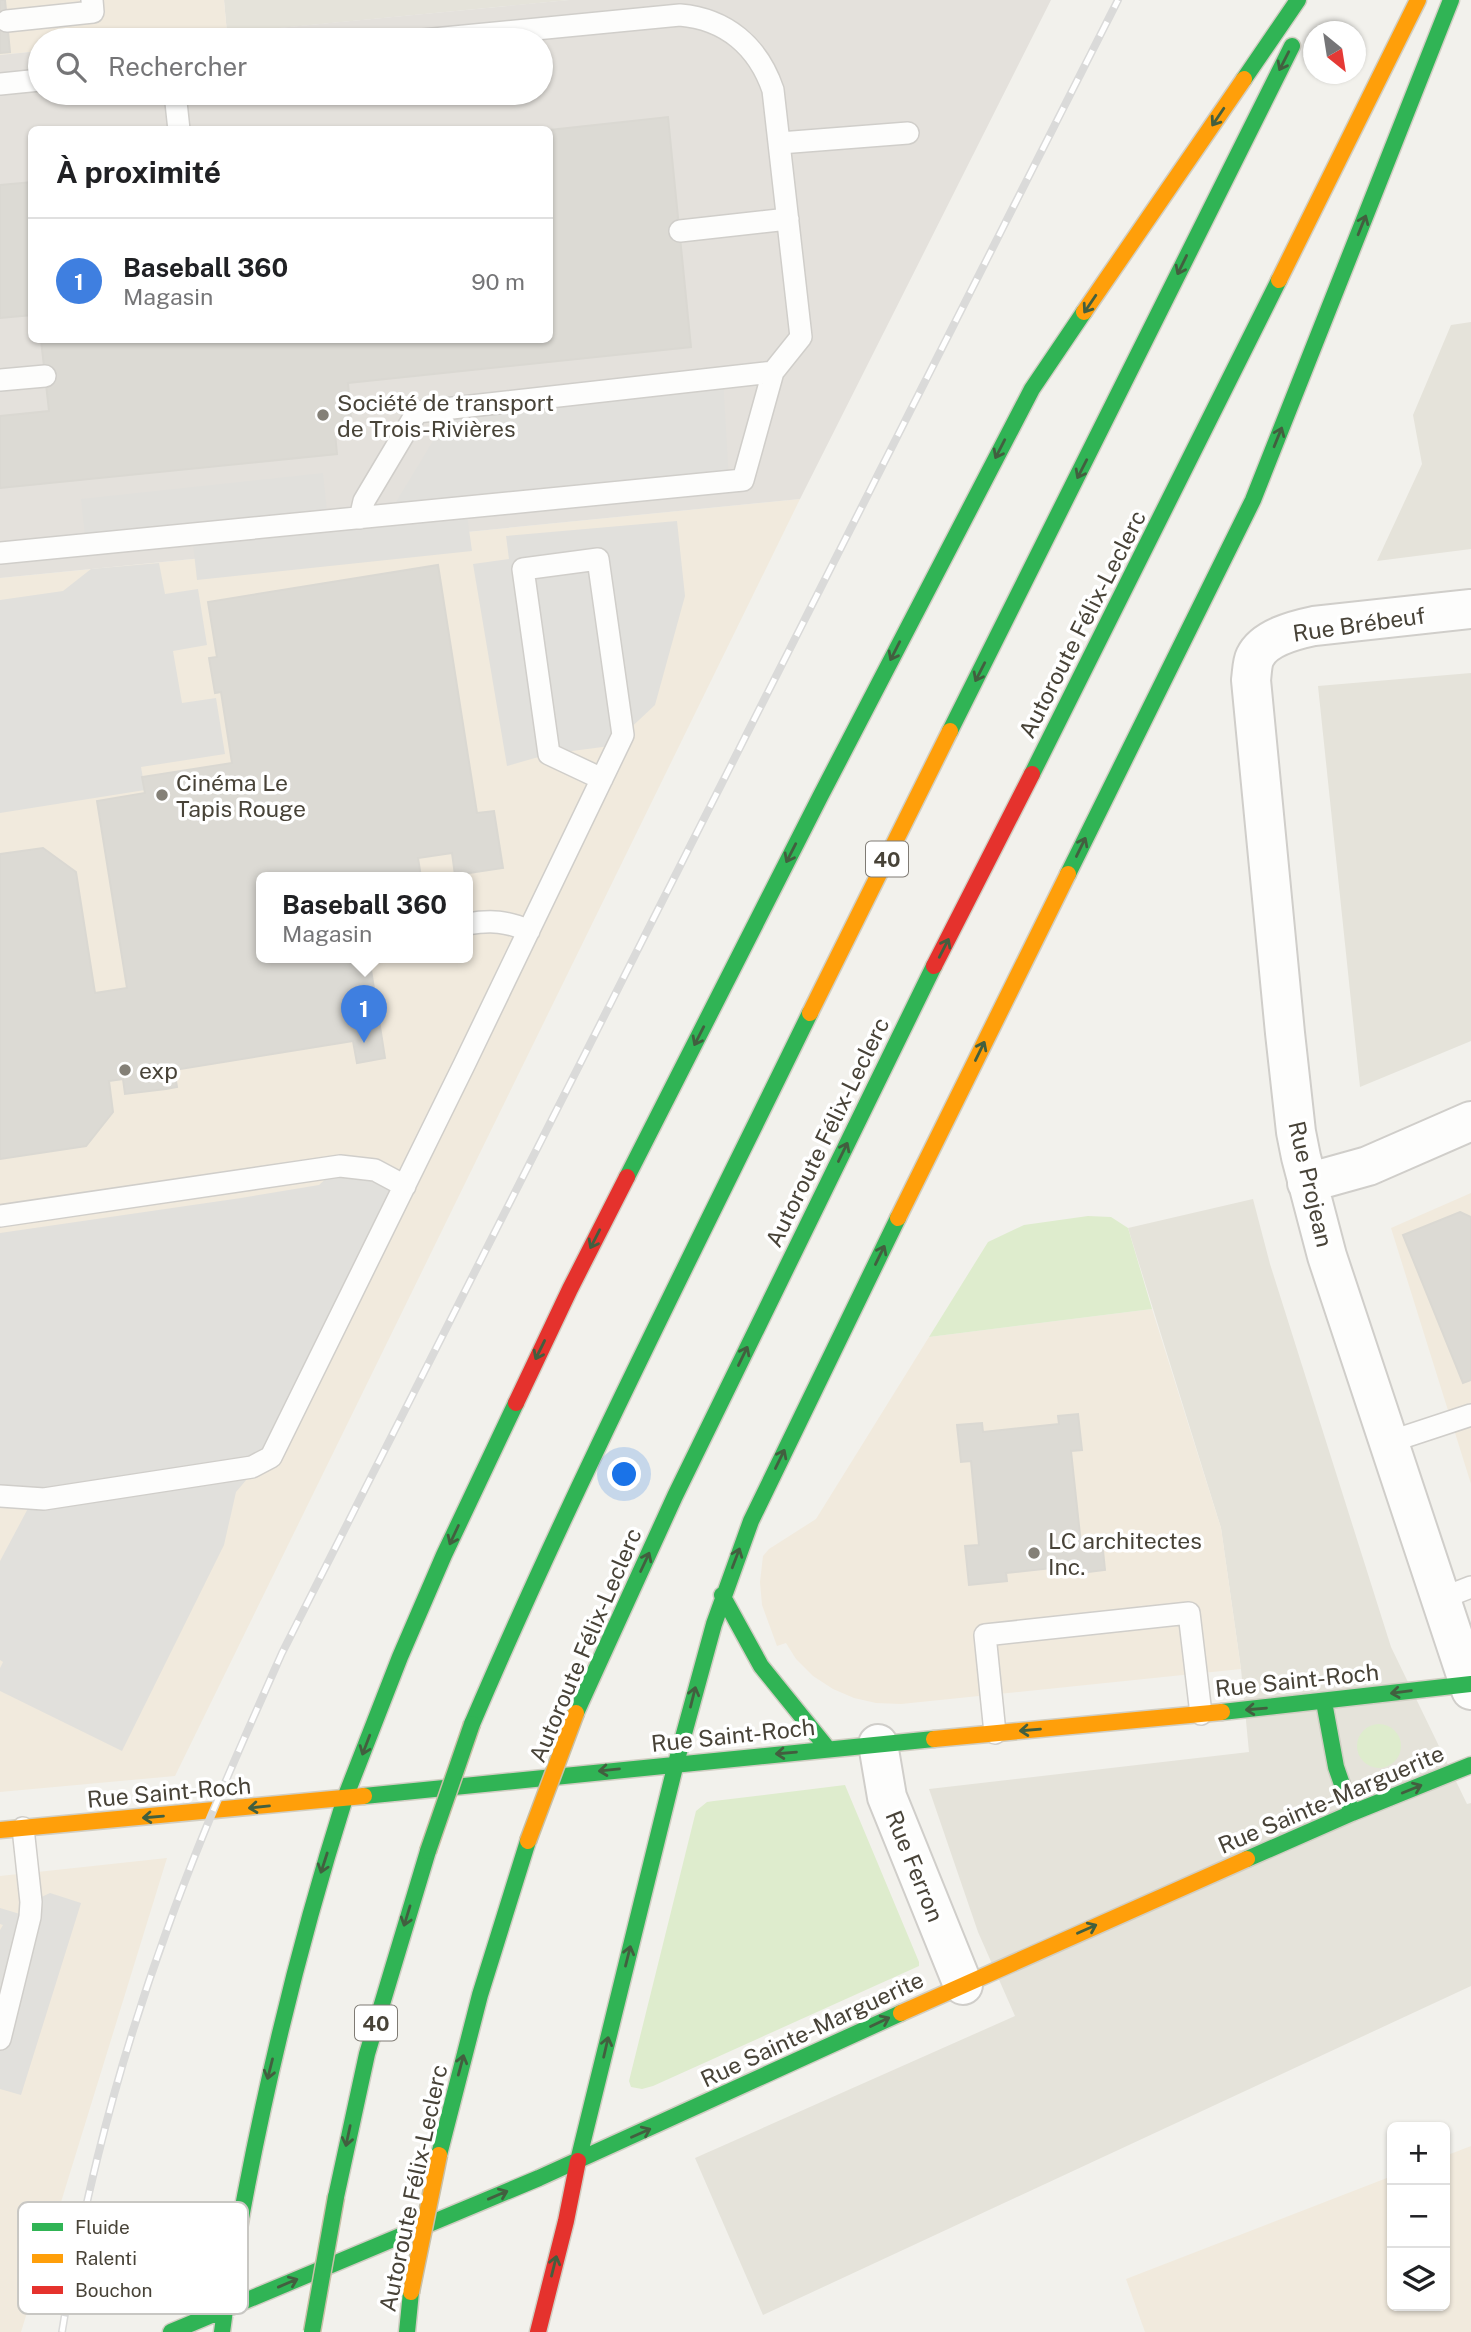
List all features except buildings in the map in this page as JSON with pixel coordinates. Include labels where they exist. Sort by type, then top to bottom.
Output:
[{"type":"main road","name":"Autoroute Félix-Leclerc","points":[[407,2332],[411,2292],[439,2155],[480,1995],[528,1842],[576,1713],[681,1485],[916,1001],[1160,520],[1418,0]]},
{"type":"main road","points":[[538,2332],[676,1763],[723,1595],[739,1549],[769,1481],[985,1038],[1253,500],[1451,0]]},
{"type":"main road","points":[[242,2202],[266,2083],[319,1878],[345,1798],[400,1657],[444,1555],[570,1289],[1032,388],[1307,4]]},
{"type":"main road","name":"40","points":[[312,2332],[348,2134],[367,2054],[428,1851],[472,1724],[519,1614],[826,980],[1296,37]]},
{"type":"main road","points":[[723,1595],[761,1666],[828,1749]]},
{"type":"main road","name":"Rue Saint-Roch","points":[[0,1830],[1470,1686]]},
{"type":"main road","points":[[1324,1702],[1333,1754],[1352,1813]]},
{"type":"main road","name":"Rue Sainte-Marguerite","points":[[248,2300],[578,2161],[963,1985],[1352,1813],[1471,1765]]},
{"type":"main road","name":"Rue Sainte-Marguerite","points":[[170,2332],[215,2314]]},
{"type":"main road","points":[[222,2332],[224,2314]]},
{"type":"street","name":"Rue Brébeuf","points":[[1255,657],[1274,640],[1306,628],[1471,609]]},
{"type":"street","name":"Rue Projean","points":[[1255,657],[1252,688],[1296,1132],[1324,1246],[1389,1442],[1456,1593],[1470,1686]]},
{"type":"street","points":[[1307,1184],[1368,1166],[1471,1121]]},
{"type":"street","name":"Rue Ferron","points":[[878,1744],[887,1797],[963,1985]]},
{"type":"lane","points":[[7,21],[93,12],[92,0]]},
{"type":"lane","points":[[0,553],[744,480],[773,372],[802,337],[773,90],[762,64],[733,33],[708,20],[680,15],[542,28]]},
{"type":"lane","points":[[0,85],[28,82]]},
{"type":"lane","points":[[176,105],[179,126]]},
{"type":"lane","points":[[780,143],[908,133]]},
{"type":"lane","points":[[680,231],[789,219]]},
{"type":"lane","points":[[360,518],[365,501],[417,412],[773,372]]},
{"type":"lane","points":[[0,380],[45,376]]},
{"type":"lane","points":[[0,1496],[44,1499],[252,1467],[267,1461],[275,1450],[623,735],[598,559],[523,569],[549,754],[601,779]]},
{"type":"lane","points":[[473,923],[508,922],[529,931]]},
{"type":"lane","points":[[0,1216],[340,1166],[375,1170],[405,1186]]},
{"type":"lane","points":[[1389,1442],[1471,1415]]},
{"type":"lane","points":[[995,1733],[985,1635],[1189,1613],[1201,1714]]},
{"type":"lane","points":[[0,2039],[30,1917],[31,1902],[23,1828]]},
{"type":"shaded area","points":[[0,0],[224,0],[227,28],[28,28],[28,52],[0,55]]},
{"type":"shaded area","points":[[224,0],[569,0],[279,28],[227,28]]},
{"type":"shaded area","points":[[569,0],[1051,0],[800,499],[0,578],[0,55],[28,52],[28,105],[553,105],[553,28],[278,28]]},
{"type":"shaded area","points":[[1471,322],[1471,549],[1377,561],[1422,464],[1413,415],[1451,325]]},
{"type":"shaded area","points":[[723,377],[729,481],[466,508],[472,551],[197,580],[192,535],[86,545],[81,499],[323,473],[328,521],[395,514],[396,502],[439,431],[437,410]]},
{"type":"shaded area","points":[[800,499],[175,1776],[0,1792],[0,578]]},
{"type":"shaded area","points":[[677,521],[685,596],[655,705],[623,735],[618,745],[549,754],[507,766],[473,564],[509,559],[506,536]]},
{"type":"shaded area","points":[[159,563],[165,594],[198,589],[207,645],[173,651],[182,703],[216,698],[225,754],[141,767],[145,790],[0,813],[0,600],[63,591],[91,569]]},
{"type":"shaded area","points":[[1471,673],[1471,1041],[1360,1087],[1318,686]]},
{"type":"shaded area","points":[[340,1166],[405,1186],[259,1465],[236,1492],[224,1545],[122,1751],[0,1691],[0,1668],[3,1662],[0,1660],[0,1561],[33,1499],[0,1496],[0,1233],[319,1185]]},
{"type":"shaded area","points":[[1471,1193],[1471,1484],[1391,1228]]},
{"type":"shaded area","points":[[1253,1199],[1270,1264],[1391,1647],[1467,1804],[1471,1803],[1471,1986],[763,2315],[695,2158],[1015,2016],[978,1932],[929,1789],[1249,1752],[1241,1669],[1221,1528],[1128,1228]]},
{"type":"shaded area","points":[[1152,1309],[1221,1528],[1241,1669],[901,1704],[876,1703],[833,1689],[813,1676],[796,1659],[786,1643],[777,1646],[762,1605],[760,1582],[763,1556],[769,1549],[816,1519],[929,1337]]},
{"type":"shaded area","points":[[167,1858],[61,2202],[18,2202],[18,2314],[27,2314],[21,2332],[0,2332],[0,1876]]},
{"type":"shaded area","points":[[50,1893],[81,1903],[21,2095],[0,2089],[0,1930],[3,1925],[0,1924],[0,1908],[30,1917],[31,1902]]},
{"type":"shaded area","points":[[1471,2146],[1471,2332],[1145,2332],[1126,2279],[1387,2178],[1387,2311],[1450,2311],[1450,2154]]},
{"type":"green space","points":[[1088,1216],[1111,1217],[1128,1228],[1152,1309],[929,1337],[988,1242],[1024,1225]]},
{"type":"green space","points":[[1379,1724],[1395,1730],[1401,1746],[1395,1762],[1379,1768],[1363,1762],[1357,1746],[1363,1730]]},
{"type":"green space","points":[[845,1785],[919,1966],[653,2086],[642,2089],[631,2087],[629,2081],[696,1811],[707,1802]]},
{"type":"railway","points":[[87,2202],[119,2077],[168,1927],[222,1789],[282,1653],[1118,0]]},
{"type":"railway","points":[[62,2332],[65,2314]]},
{"type":"traffic: fast","points":[[1244,79],[1298,0]]},
{"type":"traffic: fast","points":[[1068,874],[1253,500],[1451,0]]},
{"type":"traffic: fast","points":[[950,731],[1292,46]]},
{"type":"traffic: fast","points":[[1032,774],[1279,280]]},
{"type":"traffic: fast","points":[[627,1177],[1032,389],[1084,312]]},
{"type":"traffic: fast","points":[[576,1713],[675,1496],[934,966]]},
{"type":"traffic: fast","points":[[472,1724],[594,1455],[810,1013]]},
{"type":"traffic: fast","points":[[676,1763],[714,1624],[751,1521],[898,1218]]},
{"type":"traffic: fast","points":[[345,1798],[400,1657],[444,1555],[516,1403]]},
{"type":"traffic: fast","points":[[722,1595],[761,1666],[828,1749]]},
{"type":"traffic: fast","points":[[1222,1712],[1471,1684]]},
{"type":"traffic: fast","points":[[1324,1702],[1336,1767],[1352,1813]]},
{"type":"traffic: fast","points":[[428,1851],[472,1724]]},
{"type":"traffic: fast","points":[[364,1796],[934,1739]]},
{"type":"traffic: fast","points":[[578,2161],[676,1763]]},
{"type":"traffic: fast","points":[[1247,1859],[1471,1765]]},
{"type":"traffic: fast","points":[[244,2202],[291,1988],[345,1798]]},
{"type":"traffic: fast","points":[[439,2155],[480,1995],[528,1841]]},
{"type":"traffic: fast","points":[[336,2197],[367,2054],[428,1851]]},
{"type":"traffic: fast","points":[[248,2300],[539,2178],[901,2013]]},
{"type":"traffic: fast","points":[[312,2332],[336,2197]]},
{"type":"traffic: fast","points":[[407,2332],[411,2292]]},
{"type":"traffic: fast","points":[[171,2332],[214,2314]]},
{"type":"traffic: fast","points":[[222,2332],[224,2314]]},
{"type":"traffic: slow","points":[[1279,280],[1418,0]]},
{"type":"traffic: slow","points":[[1084,312],[1244,79]]},
{"type":"traffic: slow","points":[[810,1013],[950,731]]},
{"type":"traffic: slow","points":[[898,1218],[1068,874]]},
{"type":"traffic: slow","points":[[934,1739],[1222,1712]]},
{"type":"traffic: slow","points":[[528,1841],[576,1713]]},
{"type":"traffic: slow","points":[[0,1830],[364,1796]]},
{"type":"traffic: slow","points":[[901,2013],[1247,1859]]},
{"type":"traffic: slow","points":[[411,2292],[439,2155]]},
{"type":"traffic: jam","points":[[934,966],[1032,774]]},
{"type":"traffic: jam","points":[[516,1403],[627,1177]]},
{"type":"traffic: jam","points":[[538,2332],[578,2161]]},
{"type":"place","name":"Société de transport de Trois-Rivières","points":[[323,415]]},
{"type":"place","name":"Cinéma Le Tapis Rouge","points":[[162,795]]},
{"type":"place","name":"Baseball 360","points":[[364,1043]]},
{"type":"place","name":"exp","points":[[125,1070]]},
{"type":"place","name":"LC architectes Inc.","points":[[1034,1553]]}]
